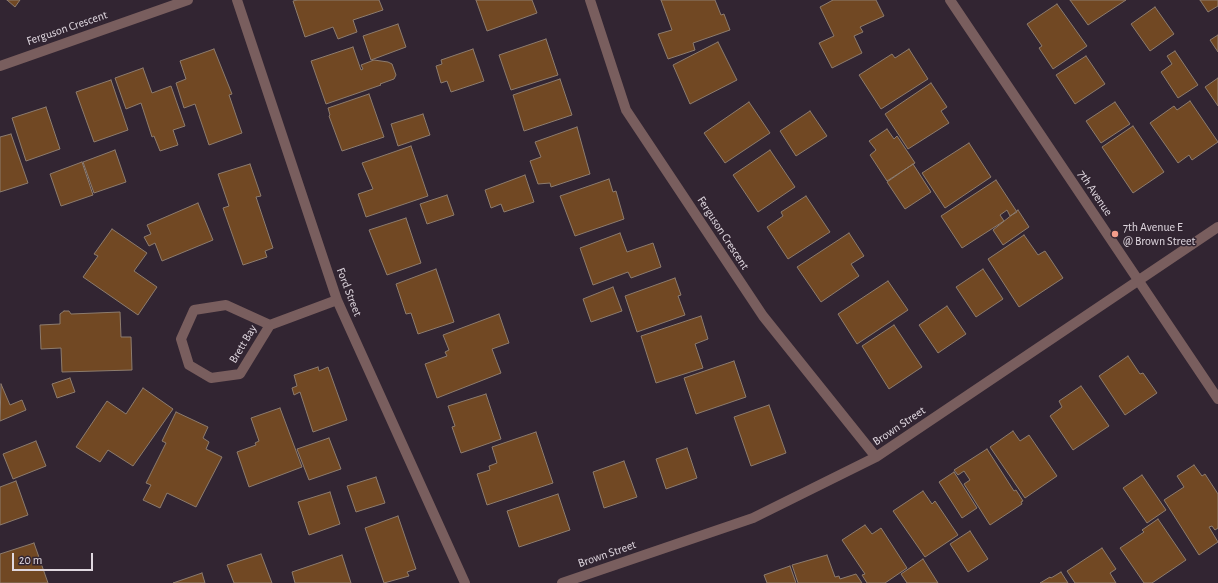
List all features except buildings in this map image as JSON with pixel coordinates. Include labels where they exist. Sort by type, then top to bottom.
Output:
[{"type":"street","name":"Ferguson Crescent","points":[[2,62],[188,0]]},
{"type":"street","name":"Ford Street","points":[[238,0],[337,300],[465,583]]},
{"type":"street","name":"Ferguson Crescent","points":[[590,0],[626,110],[763,316],[876,457]]},
{"type":"street","name":"7th Avenue","points":[[950,0],[1218,400]]},
{"type":"street","name":"Brown Street","points":[[562,583],[754,518],[876,457],[1218,227]]},
{"type":"street","name":"Brett Bay","points":[[270,325],[226,305],[194,310],[181,339],[189,366],[211,378],[240,374],[270,325],[337,300]]},
{"type":"place","name":"7th Avenue E @ Brown Street","points":[[1115,234]]}]
